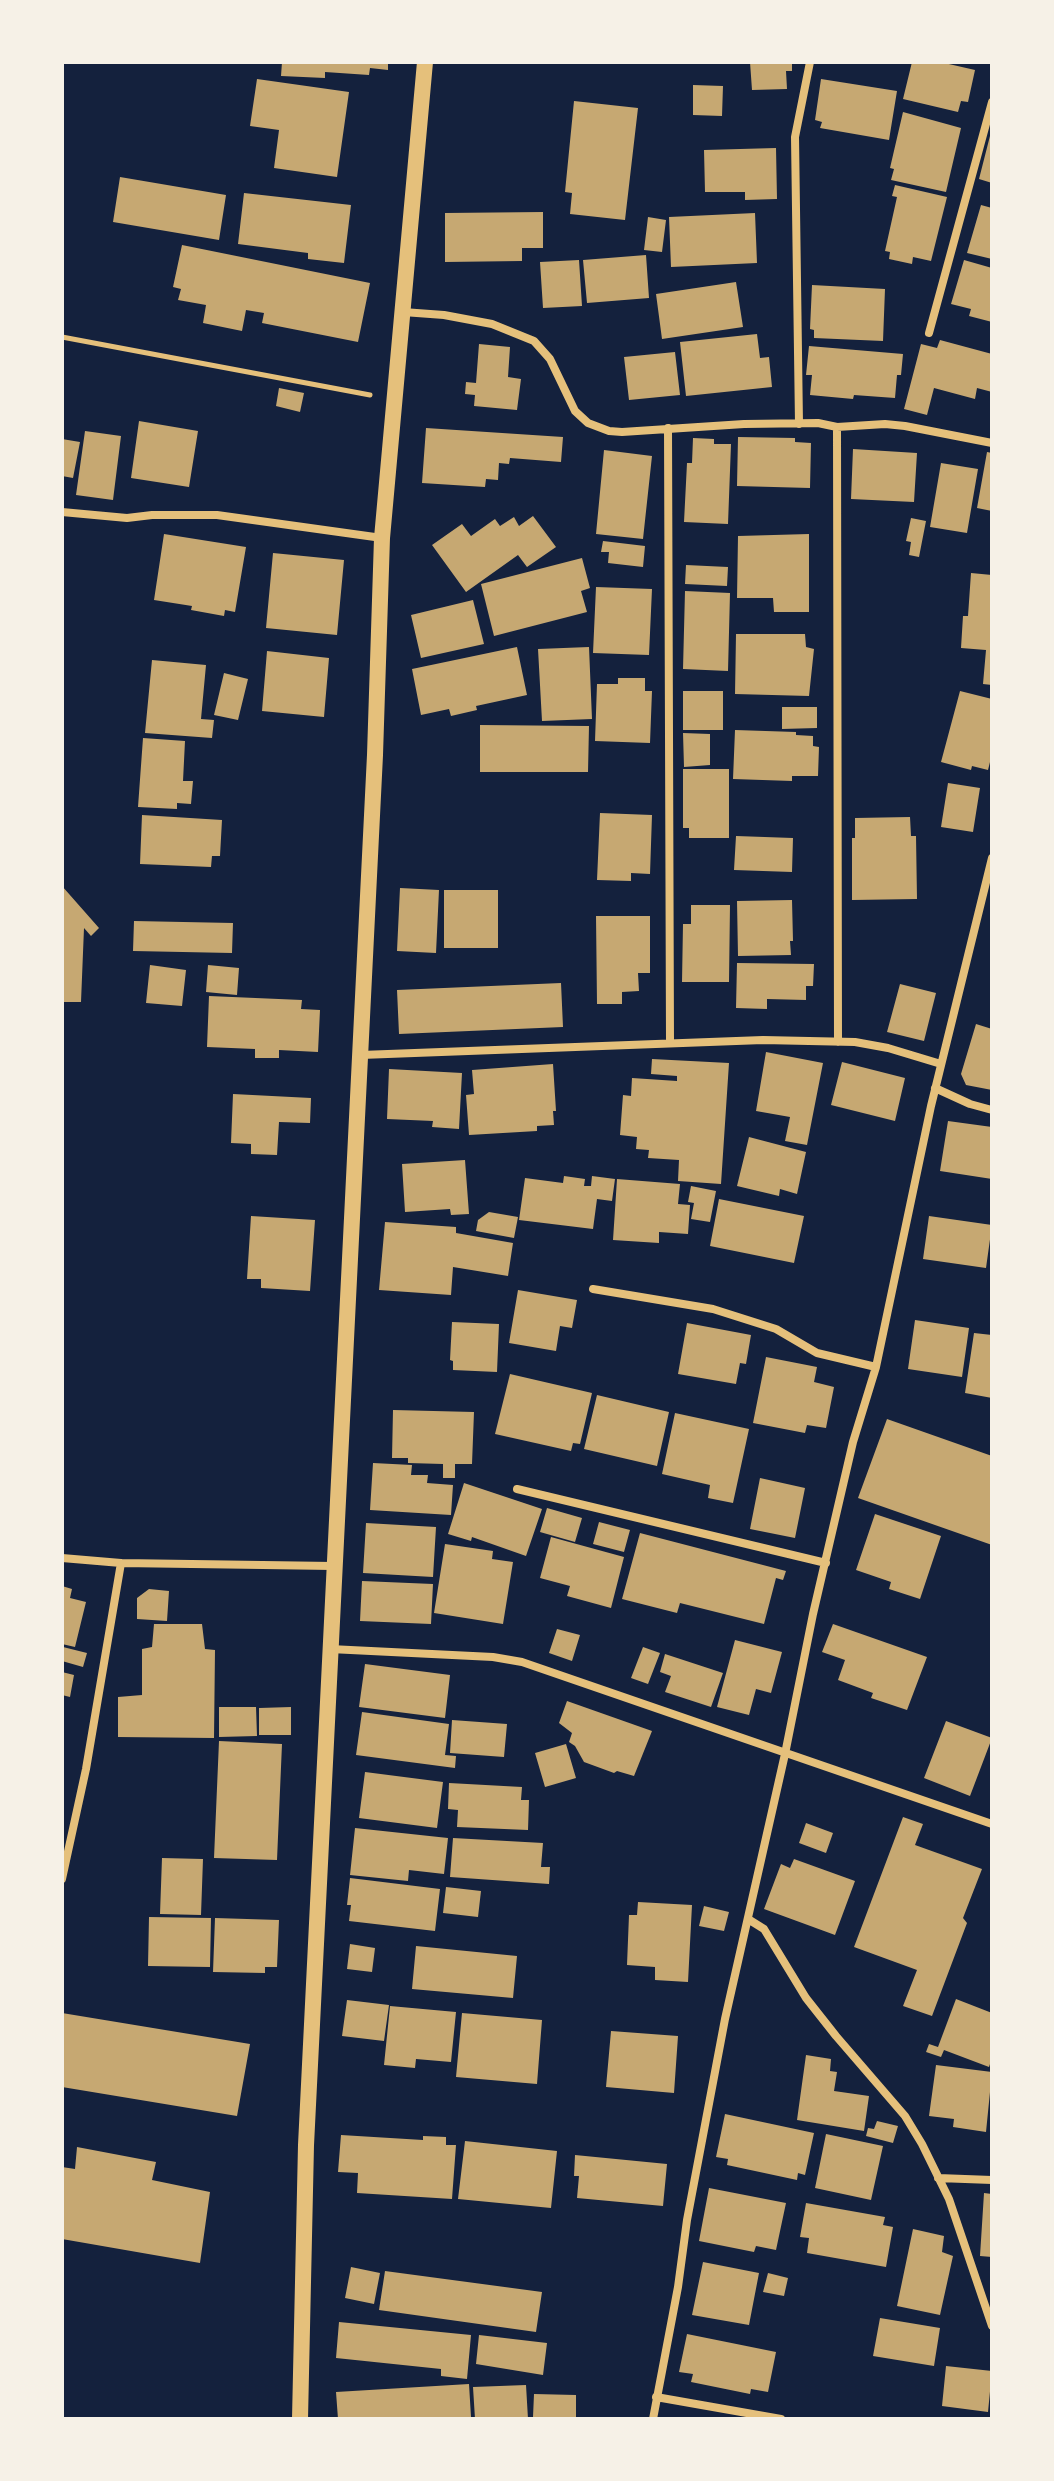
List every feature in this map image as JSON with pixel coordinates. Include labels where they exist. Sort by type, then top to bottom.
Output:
[{"type":"main road","points":[[300,2419],[306,2145],[360,1055],[382,538],[425,62]]},
{"type":"street","points":[[799,424],[794,149],[810,62]]},
{"type":"street","points":[[929,333],[992,102]]},
{"type":"street","points":[[402,312],[444,315],[492,324],[534,341],[550,359],[575,411],[597,428],[622,432],[818,423],[837,427],[905,426],[992,443]]},
{"type":"street","points":[[837,427],[838,1042]]},
{"type":"street","points":[[668,428],[670,1043]]},
{"type":"street","points":[[62,512],[127,518],[217,515],[382,538]]},
{"type":"street","points":[[653,2419],[690,2204],[748,1919],[853,1442],[876,1367],[935,1088],[992,858]]},
{"type":"street","points":[[360,1055],[670,1043],[838,1042],[888,1048],[941,1064]]},
{"type":"street","points":[[935,1088],[992,1110]]},
{"type":"street","points":[[593,1289],[713,1309],[776,1329],[817,1353],[876,1367]]},
{"type":"street","points":[[517,1489],[826,1563]]},
{"type":"street","points":[[62,1558],[121,1563],[333,1566]]},
{"type":"street","points":[[62,1879],[86,1769],[121,1563]]},
{"type":"street","points":[[329,1649],[493,1657],[522,1662],[992,1824]]},
{"type":"street","points":[[748,1919],[764,1929],[806,1998],[905,2116],[949,2199],[992,2326]]},
{"type":"street","points":[[938,2178],[992,2180]]},
{"type":"street","points":[[656,2397],[781,2419]]},
{"type":"path","points":[[62,337],[371,395]]},
{"type":"building","points":[[282,62],[388,62],[388,70],[370,68],[369,75],[325,72],[325,78],[281,76]]},
{"type":"building","points":[[750,62],[792,62],[792,71],[786,71],[787,89],[752,90]]},
{"type":"building","points":[[912,62],[940,62],[975,70],[968,102],[961,101],[958,112],[903,99]]},
{"type":"building","points":[[257,79],[349,92],[337,177],[274,168],[279,130],[250,126]]},
{"type":"building","points":[[821,79],[897,91],[889,140],[820,128],[822,122],[815,120]]},
{"type":"building","points":[[693,85],[723,86],[722,116],[693,115]]},
{"type":"building","points":[[574,101],[638,108],[625,220],[570,214],[572,193],[565,192]]},
{"type":"building","points":[[903,112],[961,128],[946,192],[891,180],[894,169],[890,168]]},
{"type":"building","points":[[992,132],[992,183],[979,179]]},
{"type":"building","points":[[776,148],[777,199],[745,200],[745,192],[705,192],[704,150]]},
{"type":"building","points":[[120,177],[226,195],[219,240],[113,222]]},
{"type":"building","points":[[895,185],[947,197],[931,261],[913,257],[912,264],[889,259],[890,252],[885,251],[897,197],[892,196]]},
{"type":"building","points":[[244,193],[351,205],[344,263],[308,259],[308,253],[238,244]]},
{"type":"building","points":[[981,205],[992,208],[992,259],[967,253]]},
{"type":"building","points":[[543,212],[543,248],[522,248],[522,261],[445,262],[445,213]]},
{"type":"building","points":[[755,213],[757,263],[671,267],[669,217]]},
{"type":"building","points":[[648,217],[666,220],[662,252],[644,250]]},
{"type":"building","points":[[182,245],[370,283],[358,342],[262,323],[264,313],[246,310],[242,331],[203,323],[206,305],[178,300],[181,289],[173,287]]},
{"type":"building","points":[[646,255],[649,298],[587,303],[583,260]]},
{"type":"building","points":[[579,260],[582,306],[543,308],[540,262]]},
{"type":"building","points":[[964,260],[992,268],[992,322],[969,316],[971,309],[951,304]]},
{"type":"building","points":[[736,282],[743,327],[662,339],[656,294]]},
{"type":"building","points":[[812,285],[885,289],[883,341],[814,338],[814,330],[810,329]]},
{"type":"building","points":[[757,334],[760,358],[769,357],[772,387],[686,396],[680,342]]},
{"type":"building","points":[[940,340],[992,354],[992,392],[977,388],[975,399],[934,388],[927,415],[904,409],[921,344],[937,348]]},
{"type":"building","points":[[479,344],[510,347],[508,377],[521,379],[517,410],[474,406],[475,395],[465,394],[466,382],[476,383]]},
{"type":"building","points":[[809,346],[903,354],[895,398],[854,395],[853,399],[810,395],[812,375],[806,375]]},
{"type":"building","points":[[675,352],[680,395],[629,400],[624,357]]},
{"type":"building","points":[[279,388],[304,393],[300,412],[276,406]]},
{"type":"building","points":[[139,421],[198,431],[189,487],[131,478]]},
{"type":"building","points":[[426,428],[563,437],[561,462],[510,458],[509,464],[499,463],[498,480],[486,479],[485,487],[422,483]]},
{"type":"building","points":[[85,431],[121,436],[113,500],[76,495]]},
{"type":"building","points":[[738,437],[795,438],[795,442],[811,443],[810,488],[737,486]]},
{"type":"building","points":[[693,438],[714,439],[714,444],[731,444],[728,524],[684,522],[687,463],[692,463]]},
{"type":"building","points":[[62,439],[80,442],[73,478],[62,476]]},
{"type":"building","points":[[853,449],[917,453],[914,502],[851,499]]},
{"type":"building","points":[[604,450],[652,456],[643,539],[596,534]]},
{"type":"building","points":[[987,452],[992,453],[992,511],[977,508]]},
{"type":"building","points":[[941,463],[978,469],[967,533],[930,527]]},
{"type":"building","points":[[533,516],[556,547],[527,567],[518,555],[466,592],[432,545],[462,524],[471,536],[495,519],[500,526],[514,517],[519,526]]},
{"type":"building","points":[[911,518],[926,521],[919,557],[909,555],[911,542],[906,541]]},
{"type":"building","points":[[164,534],[246,547],[235,612],[225,610],[224,616],[191,610],[192,606],[154,600]]},
{"type":"building","points":[[809,534],[809,612],[774,612],[773,598],[737,598],[738,536]]},
{"type":"building","points":[[603,541],[645,546],[643,567],[608,563],[609,552],[601,552]]},
{"type":"building","points":[[273,553],[344,560],[337,635],[266,628]]},
{"type":"building","points":[[582,558],[590,588],[581,591],[587,612],[494,636],[481,584]]},
{"type":"building","points":[[686,565],[728,567],[727,586],[685,584]]},
{"type":"building","points":[[971,573],[992,575],[992,685],[983,684],[986,650],[961,648],[963,616],[968,616]]},
{"type":"building","points":[[596,587],[652,589],[649,655],[593,653]]},
{"type":"building","points":[[685,591],[730,593],[728,671],[683,669]]},
{"type":"building","points":[[473,600],[484,644],[421,658],[411,615]]},
{"type":"building","points":[[736,634],[805,634],[806,647],[814,649],[809,696],[735,694]]},
{"type":"building","points":[[517,647],[527,695],[476,706],[477,710],[451,716],[449,709],[421,715],[412,669]]},
{"type":"building","points":[[589,647],[592,719],[542,721],[538,649]]},
{"type":"building","points":[[267,651],[329,658],[324,717],[262,711]]},
{"type":"building","points":[[152,660],[206,665],[201,719],[214,720],[212,738],[145,733]]},
{"type":"building","points":[[224,673],[248,679],[238,720],[214,715]]},
{"type":"building","points":[[618,678],[645,678],[645,691],[652,691],[650,743],[595,741],[597,684],[618,684]]},
{"type":"building","points":[[683,691],[723,691],[723,730],[683,730]]},
{"type":"building","points":[[960,691],[992,699],[992,754],[988,770],[972,766],[971,770],[941,762]]},
{"type":"building","points":[[782,707],[817,707],[817,728],[782,729]]},
{"type":"building","points":[[480,725],[589,726],[588,772],[480,772]]},
{"type":"building","points":[[735,730],[796,732],[796,735],[813,736],[813,746],[819,747],[818,776],[792,776],[792,781],[733,779]]},
{"type":"building","points":[[683,733],[710,734],[710,765],[684,767]]},
{"type":"building","points":[[143,738],[185,741],[183,781],[193,781],[191,804],[177,803],[177,809],[138,807]]},
{"type":"building","points":[[683,769],[729,769],[729,838],[689,838],[689,828],[683,828]]},
{"type":"building","points":[[948,783],[980,788],[973,832],[941,827]]},
{"type":"building","points":[[600,813],[652,815],[650,874],[631,873],[631,881],[597,880]]},
{"type":"building","points":[[142,815],[222,820],[220,856],[212,856],[211,867],[140,864]]},
{"type":"building","points":[[910,817],[911,836],[916,836],[917,899],[852,900],[855,818]]},
{"type":"building","points":[[736,836],[793,838],[792,872],[734,870]]},
{"type":"building","points":[[62,886],[99,928],[91,936],[84,928],[81,1002],[62,1002]]},
{"type":"building","points":[[400,888],[439,890],[436,953],[397,951]]},
{"type":"building","points":[[444,890],[498,890],[498,948],[444,948]]},
{"type":"building","points":[[792,900],[791,955],[738,956],[737,901]]},
{"type":"building","points":[[691,905],[730,905],[729,982],[682,982],[683,924],[691,924]]},
{"type":"building","points":[[596,916],[650,916],[650,973],[638,973],[639,991],[622,992],[622,1004],[597,1004]]},
{"type":"building","points":[[134,921],[233,923],[232,953],[133,951]]},
{"type":"building","points":[[737,963],[814,964],[813,986],[806,986],[806,1000],[767,999],[767,1009],[736,1008]]},
{"type":"building","points":[[150,965],[186,970],[182,1006],[146,1003]]},
{"type":"building","points":[[208,965],[239,968],[237,995],[206,992]]},
{"type":"building","points":[[561,983],[563,1027],[399,1034],[397,990]]},
{"type":"building","points":[[900,984],[936,993],[924,1041],[887,1032]]},
{"type":"building","points":[[209,996],[302,1000],[301,1009],[320,1010],[318,1052],[279,1050],[279,1058],[255,1058],[255,1049],[207,1047]]},
{"type":"building","points":[[976,1024],[992,1029],[992,1090],[966,1085],[961,1074]]},
{"type":"building","points":[[766,1052],[823,1063],[807,1145],[785,1141],[790,1117],[756,1111]]},
{"type":"building","points":[[652,1059],[729,1063],[721,1184],[678,1181],[679,1160],[648,1158],[649,1150],[636,1149],[637,1137],[620,1135],[623,1095],[631,1096],[632,1078],[677,1081],[677,1076],[651,1074]]},
{"type":"building","points":[[842,1062],[905,1078],[895,1121],[831,1105]]},
{"type":"building","points":[[553,1064],[554,1125],[537,1126],[537,1131],[469,1135],[466,1095],[474,1094],[472,1070]]},
{"type":"building","points":[[389,1069],[462,1073],[459,1129],[432,1127],[433,1121],[387,1119]]},
{"type":"building","points":[[233,1094],[311,1098],[310,1123],[279,1122],[277,1155],[251,1154],[251,1144],[231,1143]]},
{"type":"building","points":[[948,1121],[992,1127],[992,1179],[940,1171]]},
{"type":"building","points":[[749,1137],[806,1152],[797,1194],[780,1189],[779,1196],[737,1186]]},
{"type":"building","points":[[465,1160],[469,1214],[451,1215],[450,1209],[405,1212],[402,1164]]},
{"type":"building","points":[[564,1176],[585,1179],[584,1186],[591,1186],[592,1176],[615,1179],[612,1201],[597,1199],[593,1229],[519,1220],[525,1178],[563,1183]]},
{"type":"building","points":[[617,1179],[680,1184],[678,1204],[690,1205],[688,1234],[659,1232],[659,1243],[613,1240]]},
{"type":"building","points":[[691,1186],[716,1191],[710,1222],[691,1219],[694,1203],[688,1202]]},
{"type":"building","points":[[719,1199],[804,1216],[794,1263],[710,1246]]},
{"type":"building","points":[[489,1212],[518,1217],[514,1238],[476,1231],[478,1220]]},
{"type":"building","points":[[251,1216],[315,1220],[310,1291],[261,1288],[261,1279],[247,1279]]},
{"type":"building","points":[[929,1216],[992,1225],[986,1268],[923,1259]]},
{"type":"building","points":[[385,1222],[456,1227],[456,1233],[513,1243],[508,1276],[453,1267],[451,1295],[379,1290]]},
{"type":"building","points":[[518,1290],[577,1300],[572,1328],[560,1326],[556,1351],[509,1343]]},
{"type":"building","points":[[915,1320],[969,1328],[962,1377],[908,1369]]},
{"type":"building","points":[[452,1322],[499,1324],[497,1372],[453,1370],[453,1361],[450,1360]]},
{"type":"building","points":[[687,1323],[751,1335],[746,1364],[740,1363],[736,1384],[678,1374]]},
{"type":"building","points":[[974,1333],[992,1335],[992,1398],[965,1393]]},
{"type":"building","points":[[766,1357],[817,1367],[814,1382],[834,1387],[826,1428],[807,1425],[805,1433],[753,1423]]},
{"type":"building","points":[[510,1374],[592,1393],[580,1444],[573,1443],[571,1451],[495,1434]]},
{"type":"building","points":[[597,1395],[669,1412],[657,1466],[584,1449]]},
{"type":"building","points":[[393,1410],[474,1412],[472,1464],[455,1464],[455,1478],[443,1478],[443,1464],[408,1463],[408,1458],[392,1458]]},
{"type":"building","points":[[675,1413],[749,1429],[733,1503],[708,1498],[710,1485],[662,1474]]},
{"type":"building","points":[[887,1419],[992,1456],[992,1545],[858,1498]]},
{"type":"building","points":[[373,1463],[412,1465],[411,1475],[428,1475],[427,1483],[453,1485],[451,1515],[370,1510]]},
{"type":"building","points":[[760,1478],[805,1488],[795,1538],[750,1529]]},
{"type":"building","points":[[464,1483],[542,1509],[526,1556],[472,1537],[471,1541],[448,1534]]},
{"type":"building","points":[[547,1508],[582,1518],[575,1542],[540,1532]]},
{"type":"building","points":[[875,1514],[941,1536],[920,1599],[889,1589],[891,1582],[856,1570]]},
{"type":"building","points":[[599,1522],[630,1530],[624,1552],[593,1544]]},
{"type":"building","points":[[366,1523],[436,1527],[433,1577],[363,1573]]},
{"type":"building","points":[[640,1533],[786,1571],[783,1580],[776,1578],[764,1624],[680,1603],[677,1613],[622,1599]]},
{"type":"building","points":[[551,1537],[624,1557],[611,1608],[567,1596],[570,1586],[540,1578]]},
{"type":"building","points":[[445,1544],[493,1551],[492,1559],[513,1562],[503,1624],[434,1613]]},
{"type":"building","points":[[362,1581],[433,1584],[431,1624],[360,1621]]},
{"type":"building","points":[[62,1586],[72,1589],[70,1598],[86,1602],[75,1647],[62,1644]]},
{"type":"building","points":[[149,1589],[169,1591],[167,1621],[137,1619],[137,1598]]},
{"type":"building","points":[[154,1624],[202,1624],[205,1649],[215,1650],[214,1738],[118,1737],[118,1697],[142,1695],[142,1649],[152,1647]]},
{"type":"building","points":[[833,1624],[927,1657],[907,1710],[871,1698],[873,1693],[838,1680],[845,1660],[822,1652]]},
{"type":"building","points":[[557,1629],[580,1635],[572,1661],[549,1653]]},
{"type":"building","points":[[735,1640],[782,1652],[771,1693],[756,1689],[749,1715],[717,1707]]},
{"type":"building","points":[[63,1647],[87,1653],[83,1667],[62,1661]]},
{"type":"building","points":[[643,1647],[660,1653],[648,1684],[631,1678]]},
{"type":"building","points":[[665,1654],[723,1673],[711,1707],[665,1692],[671,1676],[660,1672]]},
{"type":"building","points":[[365,1664],[450,1675],[445,1718],[359,1707]]},
{"type":"building","points":[[62,1672],[74,1675],[70,1697],[62,1695]]},
{"type":"building","points":[[567,1701],[652,1731],[634,1776],[617,1771],[614,1773],[584,1762],[569,1742],[572,1733],[559,1723]]},
{"type":"building","points":[[219,1707],[256,1707],[257,1736],[219,1737]]},
{"type":"building","points":[[291,1707],[291,1735],[259,1735],[259,1708]]},
{"type":"building","points":[[362,1712],[449,1724],[445,1755],[456,1756],[455,1768],[356,1755]]},
{"type":"building","points":[[452,1720],[507,1724],[504,1757],[450,1753]]},
{"type":"building","points":[[946,1721],[992,1738],[970,1796],[924,1778]]},
{"type":"building","points":[[219,1741],[282,1744],[277,1860],[214,1858]]},
{"type":"building","points":[[566,1744],[576,1778],[545,1787],[535,1753]]},
{"type":"building","points":[[365,1772],[443,1782],[437,1828],[359,1818]]},
{"type":"building","points":[[449,1783],[522,1787],[521,1800],[529,1800],[528,1830],[457,1827],[458,1810],[448,1809]]},
{"type":"building","points":[[903,1817],[923,1824],[915,1845],[982,1869],[963,1918],[967,1923],[932,2016],[903,2006],[917,1970],[854,1947]]},
{"type":"building","points":[[806,1823],[833,1833],[826,1853],[799,1843]]},
{"type":"building","points":[[355,1828],[448,1838],[444,1874],[409,1870],[408,1881],[350,1875]]},
{"type":"building","points":[[453,1838],[543,1843],[541,1867],[550,1867],[549,1884],[450,1877]]},
{"type":"building","points":[[162,1858],[203,1859],[201,1915],[160,1914]]},
{"type":"building","points":[[794,1859],[855,1881],[835,1935],[764,1909],[781,1864],[790,1868]]},
{"type":"building","points":[[350,1878],[440,1889],[435,1931],[349,1921]]},
{"type":"building","points":[[446,1887],[481,1891],[478,1917],[443,1913]]},
{"type":"building","points":[[638,1902],[692,1905],[688,1982],[655,1980],[655,1967],[627,1965],[629,1915],[637,1915]]},
{"type":"building","points":[[704,1906],[729,1912],[724,1931],[699,1926]]},
{"type":"building","points":[[149,1917],[211,1918],[210,1967],[148,1966]]},
{"type":"building","points":[[215,1918],[279,1920],[277,1967],[265,1967],[265,1973],[213,1972]]},
{"type":"building","points":[[350,1944],[375,1948],[372,1972],[347,1969]]},
{"type":"building","points":[[416,1946],[517,1956],[513,1998],[412,1989]]},
{"type":"building","points":[[956,1999],[992,2013],[992,2058],[989,2067],[944,2050],[941,2057],[926,2052],[929,2044],[938,2047]]},
{"type":"building","points":[[347,2000],[389,2005],[384,2041],[342,2036]]},
{"type":"building","points":[[390,2006],[456,2012],[451,2062],[416,2059],[415,2068],[384,2065]]},
{"type":"building","points":[[62,2013],[250,2044],[237,2116],[62,2087]]},
{"type":"building","points":[[462,2013],[542,2020],[537,2084],[456,2077]]},
{"type":"building","points":[[611,2031],[678,2036],[674,2093],[606,2087]]},
{"type":"building","points":[[806,2055],[831,2059],[830,2071],[837,2072],[834,2091],[869,2096],[864,2131],[797,2120]]},
{"type":"building","points":[[936,2065],[992,2072],[986,2132],[953,2127],[954,2119],[929,2116]]},
{"type":"building","points":[[725,2114],[814,2133],[805,2175],[798,2173],[797,2180],[727,2165],[728,2159],[716,2157]]},
{"type":"building","points":[[877,2121],[898,2126],[893,2143],[866,2136],[868,2128],[874,2129]]},
{"type":"building","points":[[826,2134],[883,2146],[871,2200],[815,2188]]},
{"type":"building","points":[[341,2135],[423,2140],[423,2136],[446,2137],[446,2145],[456,2145],[452,2199],[357,2193],[358,2173],[338,2172]]},
{"type":"building","points":[[465,2141],[557,2151],[551,2208],[458,2199]]},
{"type":"building","points":[[77,2147],[156,2162],[152,2180],[210,2192],[200,2263],[62,2239],[62,2167],[75,2169]]},
{"type":"building","points":[[575,2155],[667,2164],[663,2206],[577,2198],[579,2176],[574,2176]]},
{"type":"building","points":[[709,2188],[786,2203],[776,2250],[756,2246],[754,2252],[699,2241]]},
{"type":"building","points":[[984,2193],[992,2194],[992,2257],[980,2256]]},
{"type":"building","points":[[806,2203],[885,2217],[883,2225],[893,2227],[886,2267],[807,2253],[809,2238],[800,2237]]},
{"type":"building","points":[[913,2229],[944,2236],[942,2252],[953,2256],[940,2315],[897,2306]]},
{"type":"building","points":[[703,2262],[759,2273],[749,2325],[692,2315]]},
{"type":"building","points":[[351,2267],[380,2273],[374,2304],[345,2298]]},
{"type":"building","points":[[385,2271],[542,2292],[536,2332],[379,2310]]},
{"type":"building","points":[[768,2273],[788,2278],[784,2296],[763,2292]]},
{"type":"building","points":[[880,2318],[940,2328],[934,2366],[873,2356]]},
{"type":"building","points":[[339,2322],[471,2335],[467,2379],[441,2376],[441,2369],[336,2358]]},
{"type":"building","points":[[687,2334],[776,2352],[768,2392],[751,2389],[750,2394],[691,2382],[693,2374],[679,2372]]},
{"type":"building","points":[[479,2335],[547,2343],[543,2375],[476,2364]]},
{"type":"building","points":[[946,2366],[992,2371],[988,2412],[942,2406]]},
{"type":"building","points":[[469,2384],[471,2417],[338,2419],[336,2392]]},
{"type":"building","points":[[526,2385],[528,2419],[475,2419],[473,2387]]},
{"type":"building","points":[[534,2394],[576,2395],[576,2418],[533,2417]]}]
